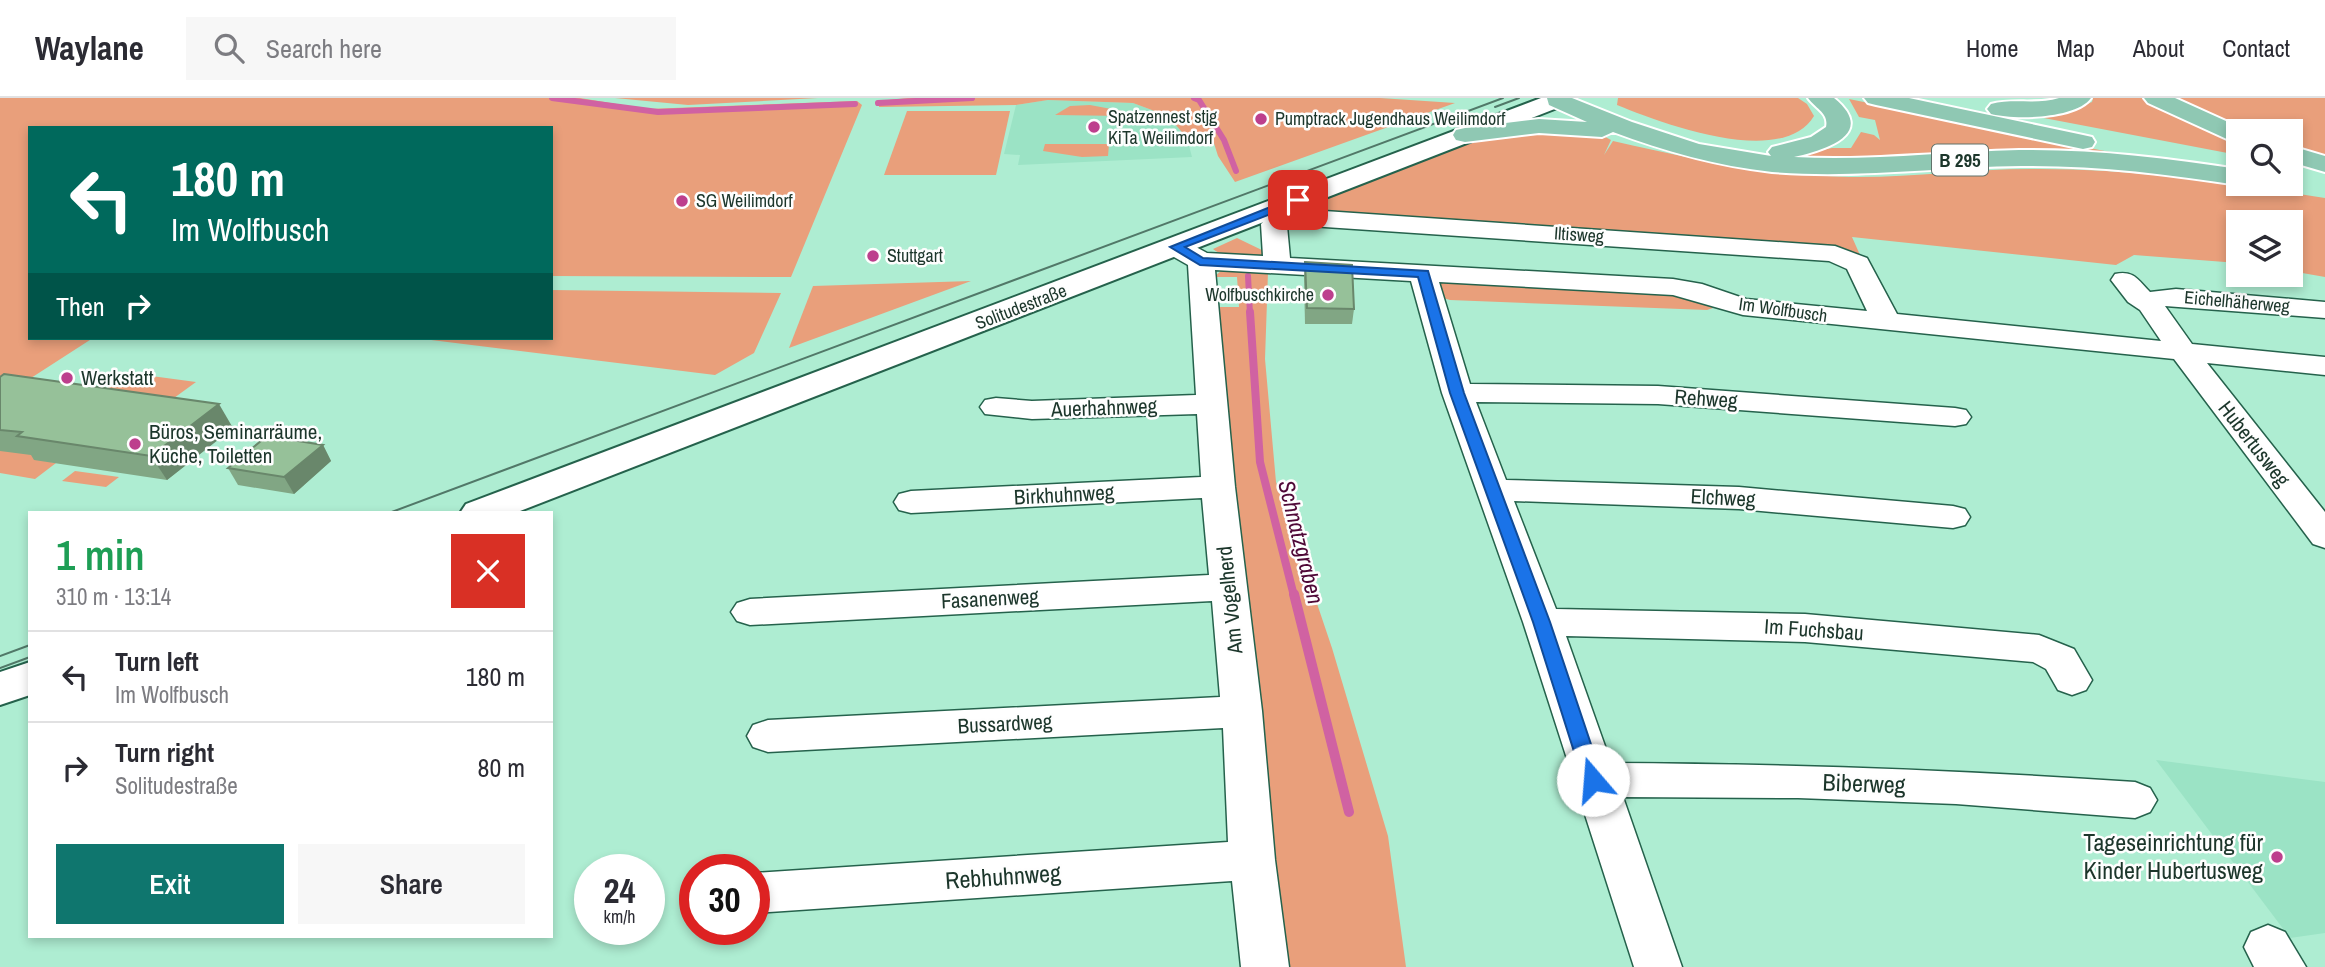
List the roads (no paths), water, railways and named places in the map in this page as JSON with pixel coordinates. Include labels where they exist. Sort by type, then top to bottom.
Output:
[{"type":"main road","name":"B 295","points":[[1682,146],[1747,153],[1780,152],[1818,145],[1840,127],[1839,119],[1833,110],[1820,98]]},
{"type":"main road","name":"B 295","points":[[1876,98],[2226,169]]},
{"type":"main road","name":"B 295","points":[[1919,100],[2030,110],[2067,104],[2079,98]]},
{"type":"main road","points":[[2156,98],[2226,130]]},
{"type":"main road","name":"B 295","points":[[1559,99],[1646,135],[1738,160],[1848,164],[2073,159],[2169,166],[2226,175]]},
{"type":"main road","name":"Solitudestraße","points":[[484,511],[1188,254],[1465,135],[1559,99]]},
{"type":"main road","name":"B 295","points":[[1919,100],[2226,161]]},
{"type":"main road","name":"B 295","points":[[1465,135],[1538,126],[1646,135]]},
{"type":"main road","points":[[2303,158],[2325,164]]},
{"type":"main road","points":[[0,689],[28,679]]},
{"type":"street","name":"Iltisweg","points":[[1277,265],[1274,224],[1279,220],[1307,217],[1835,254],[1858,264],[1887,323]]},
{"type":"street","name":"Im Wolfbusch","points":[[1188,254],[1277,265],[1674,287],[1692,290],[1742,307],[2325,366]]},
{"type":"street","name":"Am Vogelherd","points":[[1188,254],[1211,404],[1242,710],[1252,860],[1265,967]]},
{"type":"street","points":[[1423,274],[1457,393],[1542,622],[1658,967]]},
{"type":"street","name":"Eichelhäherweg","points":[[2125,280],[2138,296],[2150,304],[2183,352]]},
{"type":"street","name":"Eichelhäherweg","points":[[2150,304],[2158,298],[2176,297],[2325,310]]},
{"type":"street","name":"Hubertusweg","points":[[2183,352],[2309,495],[2325,536]]},
{"type":"street","name":"Rehweg","points":[[1457,393],[1658,395],[1955,417]]},
{"type":"street","name":"Auerhahnweg","points":[[996,407],[1032,410],[1211,404]]},
{"type":"street","name":"Birkhuhnweg","points":[[911,502],[1218,487]]},
{"type":"street","name":"Elchweg","points":[[1493,491],[1738,498],[1953,517]]},
{"type":"street","name":"Fasanenweg","points":[[750,612],[1229,587]]},
{"type":"street","name":"Im Fuchsbau","points":[[1542,622],[1805,628],[2039,649],[2060,659],[2072,680]]},
{"type":"street","name":"Bussardweg","points":[[768,737],[1242,710]]},
{"type":"street","name":"Biberweg","points":[[1593,780],[1798,781],[1956,787],[2135,800]]},
{"type":"street","name":"Rebhuhnweg","points":[[770,892],[1252,860]]},
{"type":"waterway","name":"Schnatzgraben","points":[[552,98],[658,112],[855,104]]},
{"type":"waterway","name":"Schnatzgraben","points":[[878,103],[972,98]]},
{"type":"waterway","name":"Schnatzgraben","points":[[1194,98],[1199,100],[1224,140],[1236,171]]},
{"type":"waterway","name":"Schnatzgraben","points":[[1248,276],[1250,314]]},
{"type":"waterway","name":"Schnatzgraben","points":[[1250,312],[1260,462],[1294,596]]},
{"type":"waterway","name":"Schnatzgraben","points":[[1294,594],[1349,812]]},
{"type":"tram line","points":[[394,511],[1503,98]]},
{"type":"tram line","points":[[1495,107],[1519,98]]},
{"type":"tram line","points":[[0,656],[28,646]]},
{"type":"tram line","points":[[0,668],[28,658]]},
{"type":"place","name":"Pumptrack Jugendhaus Weilimdorf","points":[[1261,119]]},
{"type":"place","name":"Spatzennest stjg KiTa Weilimdorf","points":[[1094,127]]},
{"type":"place","name":"SG Weilimdorf","points":[[682,201]]},
{"type":"place","name":"Stuttgart","points":[[873,256]]},
{"type":"place","name":"Wolfbuschkirche","points":[[1328,295]]},
{"type":"place","name":"Werkstatt","points":[[67,378]]},
{"type":"place","name":"Büros, Seminarräume, Küche, Toiletten","points":[[135,444]]},
{"type":"place","name":"Tageseinrichtung für Kinder Hubertusweg","points":[[2277,857]]}]
